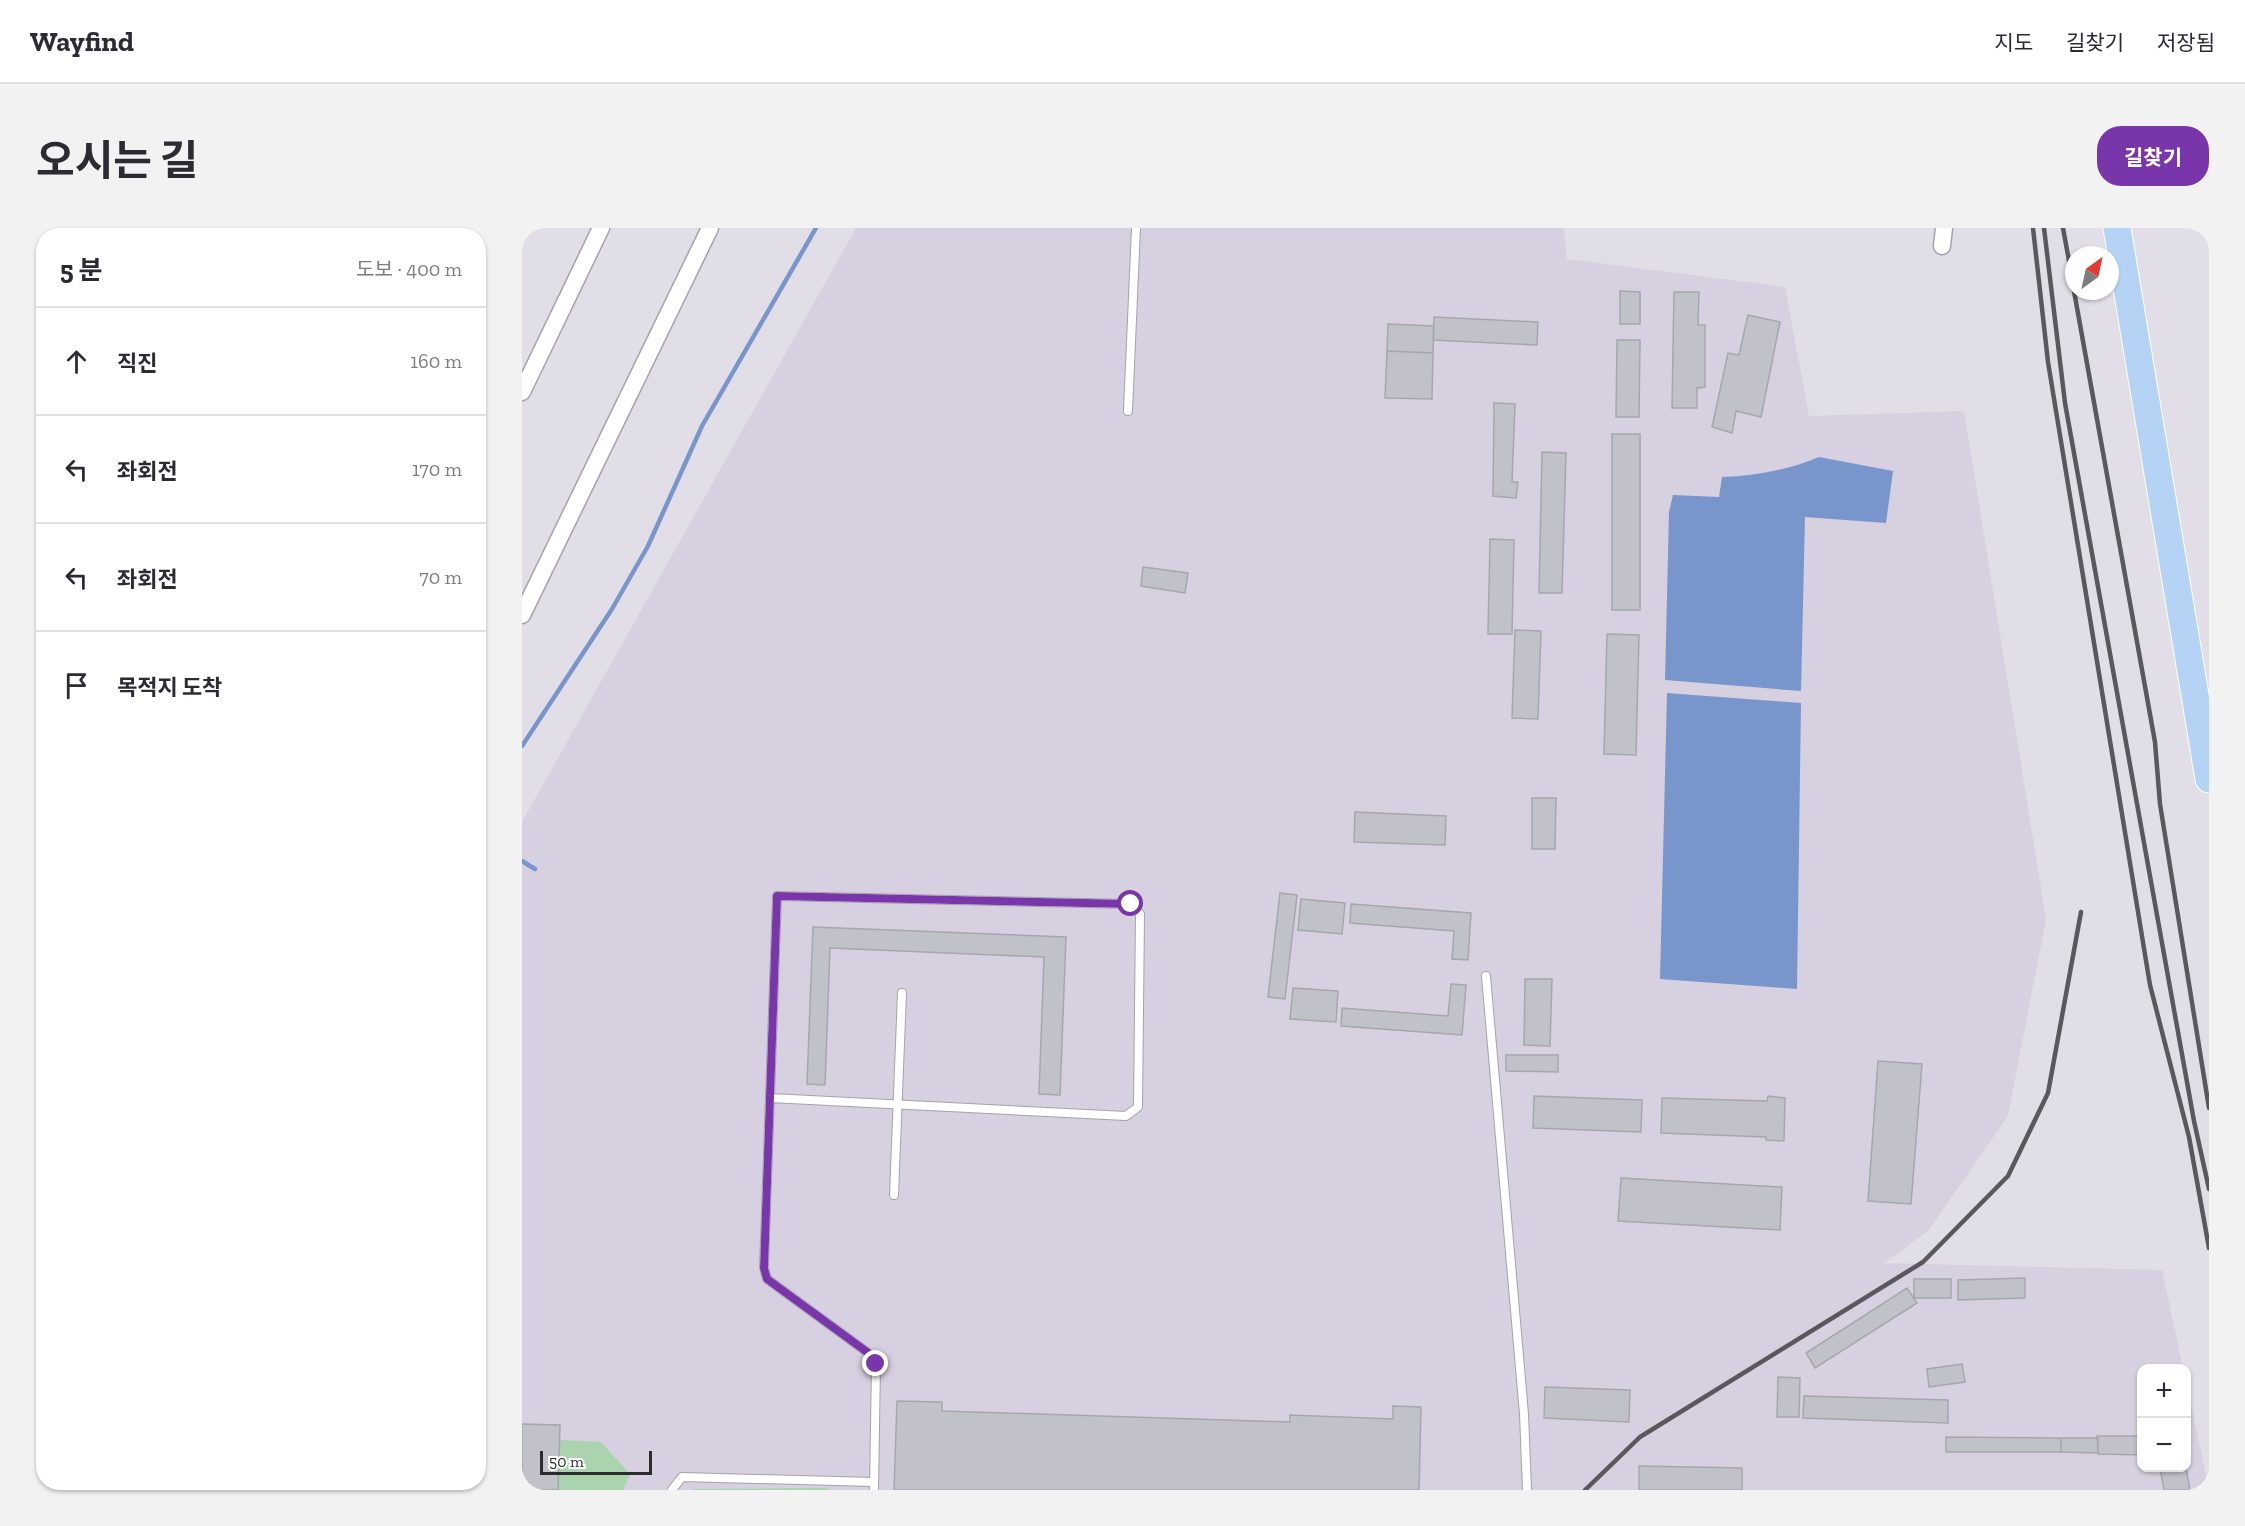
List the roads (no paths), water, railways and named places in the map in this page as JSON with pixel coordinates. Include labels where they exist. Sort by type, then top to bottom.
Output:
[{"type":"main road","points":[[2117,228],[2209,779]]},
{"type":"street","points":[[522,392],[601,228]]},
{"type":"street","points":[[522,615],[710,228]]},
{"type":"street","points":[[1942,246],[1944,228]]},
{"type":"lane","points":[[1128,411],[1136,228]]},
{"type":"lane","points":[[672,1490],[682,1477],[874,1486],[876,1364],[867,1352],[767,1279],[764,1268],[777,896],[1131,904],[1140,914],[1138,1107],[1126,1116],[770,1098]]},
{"type":"lane","points":[[1486,975],[1523,1402],[1527,1490]]},
{"type":"lane","points":[[894,1195],[902,993]]},
{"type":"water","points":[[1819,457],[1893,471],[1886,523],[1805,517],[1801,691],[1665,680],[1669,512],[1673,495],[1719,497],[1722,477],[1771,472]]},
{"type":"water","points":[[1667,693],[1801,703],[1797,989],[1660,979]]},
{"type":"waterway","points":[[522,746],[612,609],[648,546],[702,426],[816,228]]},
{"type":"waterway","points":[[522,861],[535,869]]},
{"type":"railway","points":[[2033,228],[2048,362],[2150,985],[2189,1137],[2209,1248]]},
{"type":"railway","points":[[2044,228],[2065,403],[2194,1121],[2209,1189]]},
{"type":"railway","points":[[2063,228],[2066,246]]},
{"type":"railway","points":[[2076,300],[2155,742],[2160,804],[2209,1108]]},
{"type":"railway","points":[[1585,1490],[1640,1437],[1923,1262],[2008,1176],[2048,1093],[2081,912]]}]
